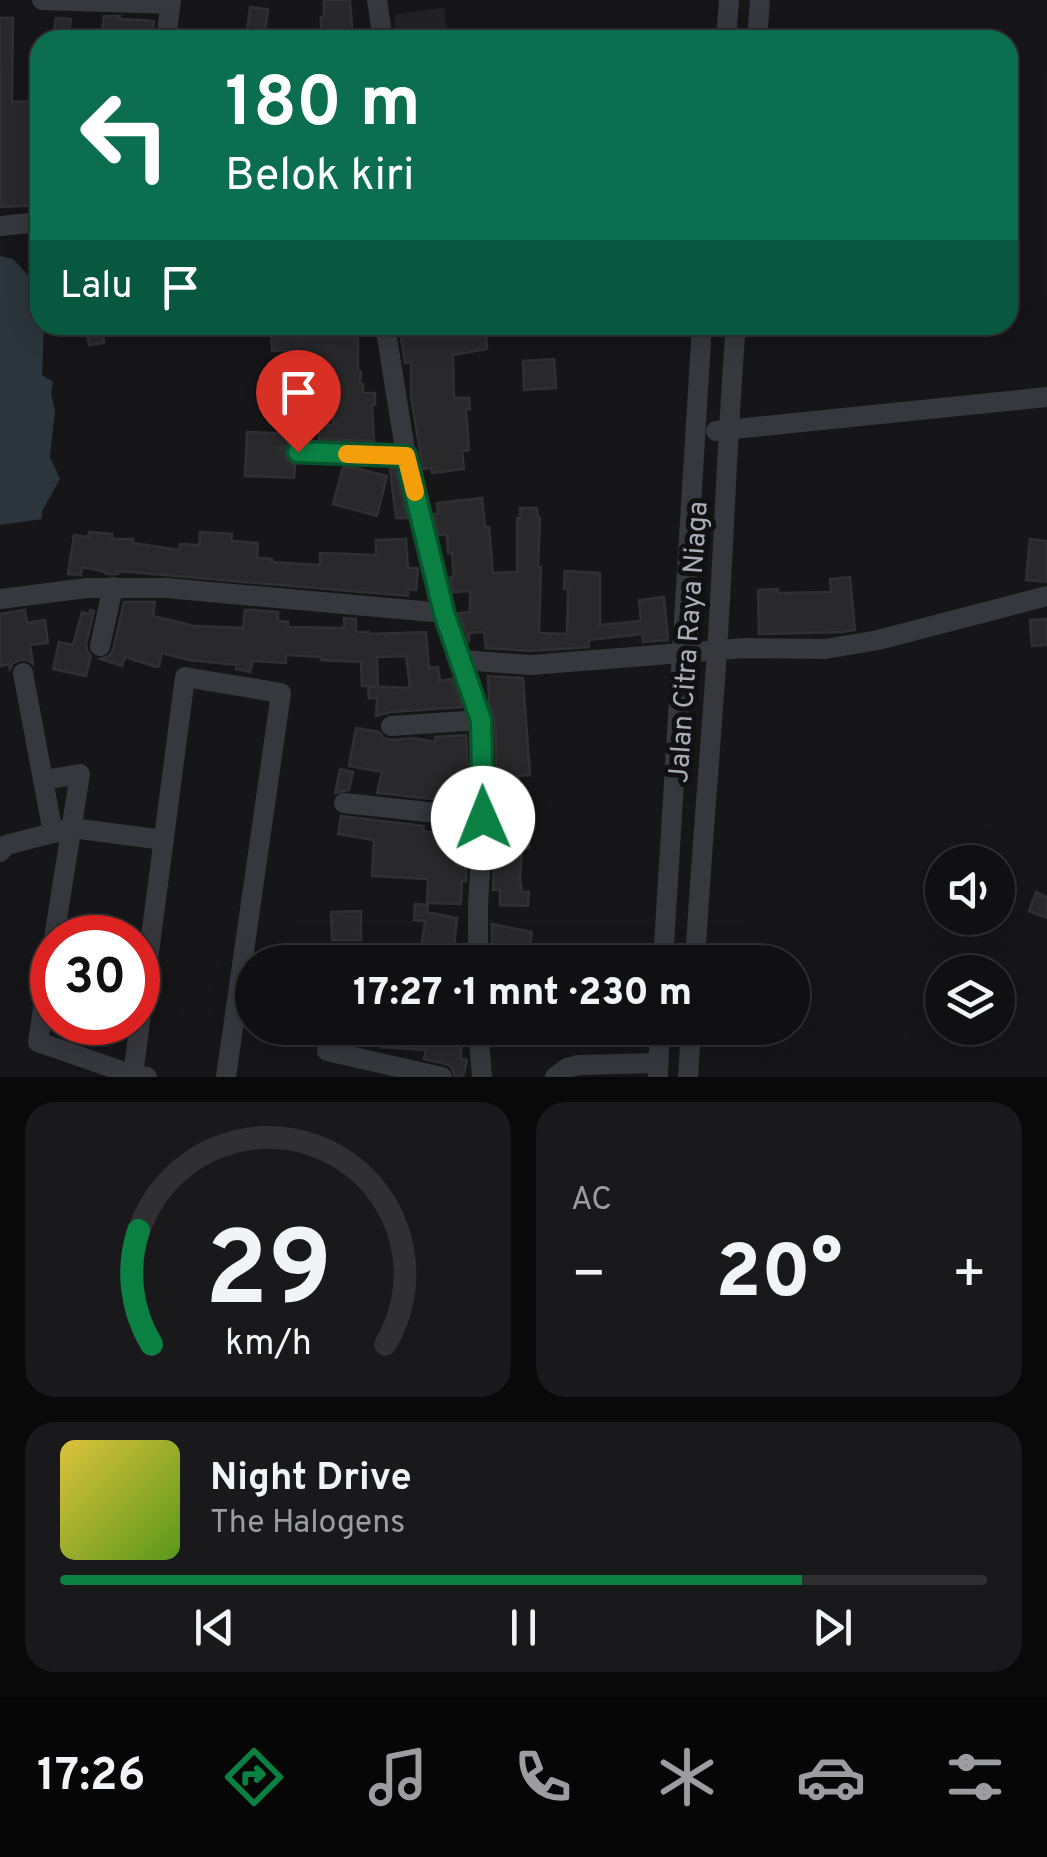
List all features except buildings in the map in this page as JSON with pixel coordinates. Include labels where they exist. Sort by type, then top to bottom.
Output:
[{"type":"street","points":[[42,0],[170,2],[167,30]]},
{"type":"street","points":[[377,0],[382,30]]},
{"type":"street","points":[[727,30],[730,0]]},
{"type":"street","points":[[758,30],[760,0]]},
{"type":"street","points":[[0,226],[30,223]]},
{"type":"street","points":[[387,335],[406,456],[444,613],[481,720],[483,818],[478,945]]},
{"type":"street","name":"Jalan Citra Raya Niaga","points":[[664,945],[701,335]]},
{"type":"street","name":"Jalan Citra Raya Niaga","points":[[696,945],[735,335]]},
{"type":"street","points":[[696,433],[1047,396]]},
{"type":"street","points":[[298,452],[406,456]]},
{"type":"street","points":[[0,599],[87,588],[166,588],[444,613]]},
{"type":"street","points":[[100,646],[113,588]]},
{"type":"street","points":[[461,660],[531,665],[717,650],[836,648],[1047,596]]},
{"type":"street","points":[[23,673],[43,780],[62,830]]},
{"type":"street","points":[[47,1045],[140,1076],[185,678],[280,692],[226,1077]]},
{"type":"street","points":[[391,726],[481,720]]},
{"type":"street","points":[[43,780],[80,774],[62,830],[56,915]]},
{"type":"street","points":[[344,803],[483,818]]},
{"type":"street","points":[[0,852],[6,845],[62,830],[164,840]]},
{"type":"street","points":[[479,1045],[482,1077]]},
{"type":"street","points":[[555,1077],[578,1065],[658,1070],[659,1045]]},
{"type":"street","points":[[688,1077],[690,1045]]},
{"type":"street","points":[[327,1051],[442,1077]]},
{"type":"shaded area","points":[[444,8],[447,28],[395,29],[395,14]]},
{"type":"shaded area","points":[[0,256],[13,259],[30,277],[30,335],[44,335],[42,375],[53,382],[55,410],[50,457],[60,479],[42,511],[42,519],[0,525]]},
{"type":"slow traffic","points":[[347,454],[406,456],[415,492]]},
{"type":"route","points":[[298,452],[406,456],[444,613],[481,720],[483,818]]}]
